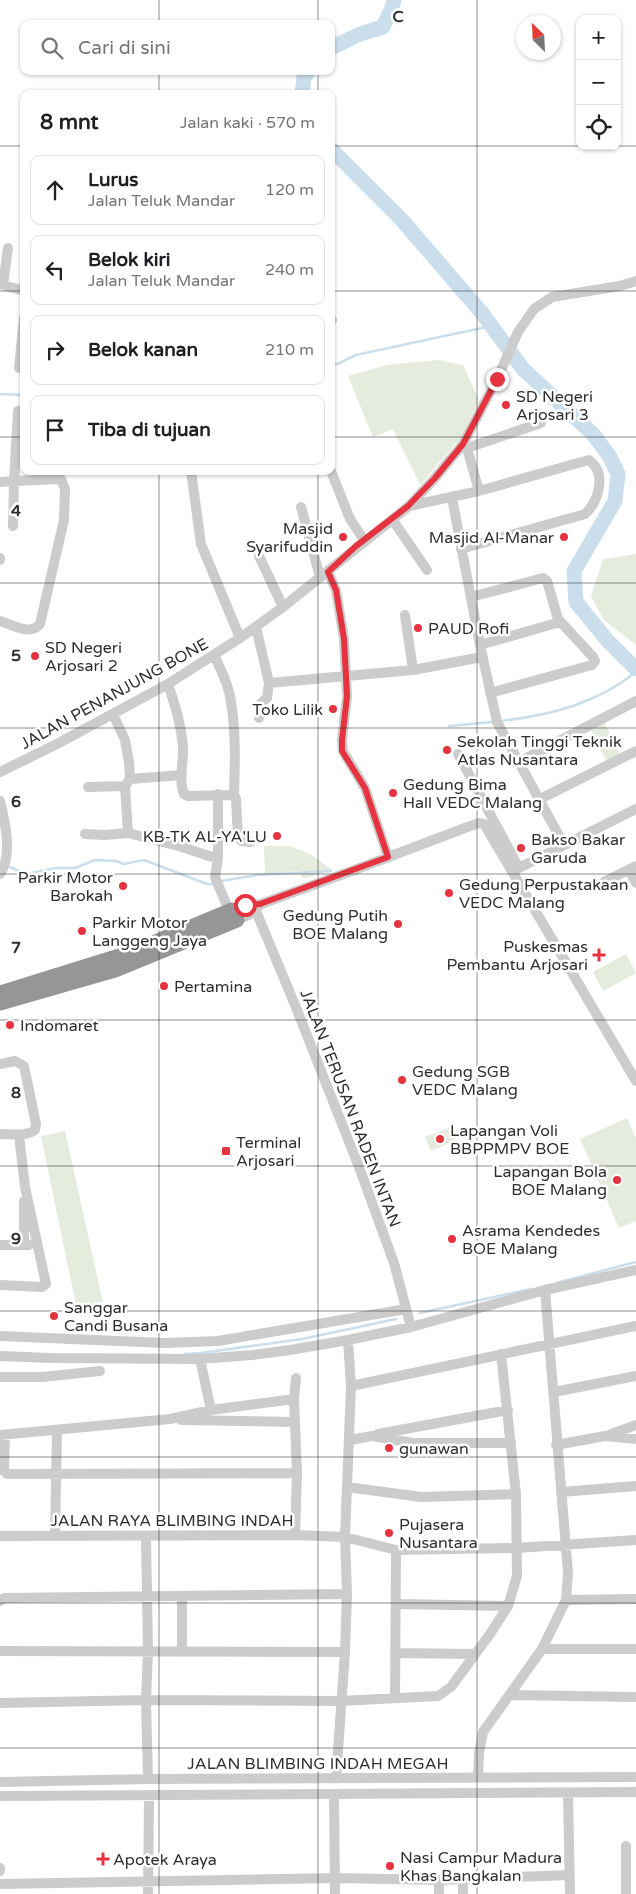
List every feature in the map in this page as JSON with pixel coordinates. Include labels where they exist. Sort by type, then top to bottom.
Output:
[{"type":"highway","points":[[0,1003],[113,965],[207,928],[233,914]]},
{"type":"highway","points":[[0,993],[113,965]]},
{"type":"street","points":[[8,248],[1,285],[20,290]]},
{"type":"street","name":"JALAN PENANJUNG BONE","points":[[0,772],[57,744],[168,684],[240,638],[283,607],[408,506],[465,446],[518,332],[534,309],[552,298],[620,286],[636,281]]},
{"type":"street","points":[[19,368],[20,358]]},
{"type":"street","points":[[13,526],[18,411]]},
{"type":"street","points":[[479,491],[465,446],[541,423]]},
{"type":"street","points":[[408,506],[452,498],[589,460],[595,464],[600,481],[592,506],[585,514],[462,549]]},
{"type":"street","points":[[0,482],[40,475],[60,478],[64,482],[65,489],[64,520],[42,620],[39,626],[32,630],[0,620]]},
{"type":"street","points":[[192,475],[201,544],[240,638]]},
{"type":"street","points":[[333,475],[350,519],[364,540]]},
{"type":"street","points":[[452,498],[482,657],[497,722],[564,845]]},
{"type":"street","points":[[301,507],[324,574],[336,590],[342,625],[347,696],[342,751],[365,788],[388,857]]},
{"type":"street","points":[[392,519],[427,570]]},
{"type":"street","points":[[259,556],[283,607]]},
{"type":"street","points":[[471,597],[541,578],[546,581],[560,622],[593,657],[594,663],[592,666],[490,694]]},
{"type":"street","points":[[405,615],[413,670]]},
{"type":"street","points":[[480,645],[560,622]]},
{"type":"street","points":[[256,627],[268,683],[267,698],[261,703],[259,718]]},
{"type":"street","points":[[214,655],[227,684],[231,702],[235,756],[234,794],[236,799],[238,837],[241,842],[251,842]]},
{"type":"street","points":[[268,683],[413,670],[482,657]]},
{"type":"street","points":[[168,684],[178,714],[183,748],[182,791],[188,796],[234,794]]},
{"type":"street","points":[[519,762],[636,701]]},
{"type":"street","points":[[113,714],[125,740],[129,762],[127,782],[128,834]]},
{"type":"street","points":[[540,799],[636,751]]},
{"type":"street","points":[[458,754],[516,869],[636,1081]]},
{"type":"street","points":[[88,787],[182,775]]},
{"type":"street","points":[[218,794],[218,859],[215,877],[233,914],[245,905],[256,906],[479,823],[484,824],[488,828],[516,869]]},
{"type":"street","points":[[0,802],[5,823],[6,855],[0,874]]},
{"type":"street","points":[[516,869],[636,809]]},
{"type":"street","points":[[85,834],[128,834],[182,847],[218,859]]},
{"type":"street","points":[[604,882],[632,868],[636,883]]},
{"type":"street","name":"JALAN TERUSAN RADEN INTAN","points":[[256,906],[359,1167],[394,1263],[411,1327]]},
{"type":"street","points":[[0,1064],[15,1062],[21,1064],[26,1069],[36,1128],[32,1132],[19,1135],[0,1134]]},
{"type":"street","points":[[0,1285],[45,1286],[46,1280],[25,1187],[19,1135]]},
{"type":"street","points":[[24,1245],[25,1187]]},
{"type":"street","points":[[0,1245],[38,1245]]},
{"type":"street","points":[[0,1356],[200,1359],[252,1355],[348,1340],[411,1327],[545,1290],[636,1270]]},
{"type":"street","points":[[478,1777],[479,1753],[483,1732],[491,1718],[510,1695],[542,1649],[566,1600],[568,1573],[556,1445],[554,1392],[545,1290]]},
{"type":"street","points":[[0,1336],[165,1343],[218,1341],[406,1309]]},
{"type":"street","points":[[351,1386],[636,1326]]},
{"type":"street","points":[[336,1779],[340,1700],[345,1652],[345,1536],[352,1368],[348,1340]]},
{"type":"street","points":[[0,1703],[146,1700],[340,1700],[442,1695],[456,1682],[508,1606],[517,1576],[516,1494],[501,1354]]},
{"type":"street","points":[[200,1359],[211,1410]]},
{"type":"street","points":[[0,1377],[42,1377],[100,1371]]},
{"type":"street","points":[[554,1392],[636,1376]]},
{"type":"street","points":[[295,1535],[297,1473],[294,1399],[296,1378]]},
{"type":"street","points":[[294,1399],[211,1410],[170,1419],[2,1435],[5,1474],[297,1473]]},
{"type":"street","points":[[350,1440],[508,1410]]},
{"type":"street","points":[[170,1419],[295,1422]]},
{"type":"street","points":[[556,1445],[605,1436],[636,1425]]},
{"type":"street","points":[[55,1536],[57,1430]]},
{"type":"street","points":[[372,1436],[413,1442],[512,1443]]},
{"type":"street","points":[[605,1436],[636,1439]]},
{"type":"street","points":[[347,1486],[421,1497],[516,1494]]},
{"type":"street","points":[[561,1492],[636,1486]]},
{"type":"street","name":"JALAN RAYA BLIMBING INDAH","points":[[0,1536],[345,1536],[396,1550],[517,1548],[636,1540]]},
{"type":"street","points":[[146,1536],[148,1779]]},
{"type":"street","points":[[395,1698],[396,1550]]},
{"type":"street","points":[[0,1600],[4,1598],[346,1594]]},
{"type":"street","points":[[182,1596],[182,1651]]},
{"type":"street","points":[[566,1600],[636,1599]]},
{"type":"street","points":[[397,1604],[508,1606]]},
{"type":"street","points":[[542,1649],[636,1650]]},
{"type":"street","points":[[0,1651],[345,1652]]},
{"type":"street","points":[[395,1653],[475,1654]]},
{"type":"street","points":[[510,1695],[636,1697]]},
{"type":"street","name":"JALAN BLIMBING INDAH MEGAH","points":[[0,1782],[148,1779],[636,1777]]},
{"type":"street","points":[[253,1795],[254,1780]]},
{"type":"street","name":"JALAN BLIMBING INDAH MEGAH","points":[[0,1796],[636,1792]]},
{"type":"street","points":[[568,1793],[570,1894]]},
{"type":"street","points":[[334,1794],[335,1894]]},
{"type":"street","points":[[148,1894],[149,1795]]},
{"type":"street","points":[[626,1846],[631,1863],[626,1894]]},
{"type":"street","points":[[0,1884],[336,1878],[439,1880],[570,1875]]},
{"type":"street","points":[[463,1879],[463,1894]]},
{"type":"street","points":[[439,1880],[439,1894]]},
{"type":"street","points":[[122,1882],[122,1894]]},
{"type":"green space","points":[[439,360],[463,365],[479,400],[462,436],[420,485],[393,429],[373,437],[348,376],[387,365]]},
{"type":"green space","points":[[636,554],[636,645],[604,620],[591,596],[603,559]]},
{"type":"green space","points":[[604,722],[621,756],[607,763],[590,729]]},
{"type":"green space","points":[[264,846],[290,846],[312,855],[332,870],[303,879],[298,871],[265,874]]},
{"type":"green space","points":[[626,954],[636,973],[603,991],[593,972]]},
{"type":"green space","name":"Lapangan Bola BOE Malang","points":[[627,1118],[636,1139],[636,1221],[619,1228],[580,1139]]},
{"type":"green space","points":[[449,1128],[455,1141],[431,1151],[425,1137]]},
{"type":"green space","points":[[65,1131],[105,1312],[77,1310],[41,1136]]},
{"type":"waterway","points":[[335,46],[360,34],[383,27],[394,0]]},
{"type":"waterway","points":[[302,90],[306,75]]},
{"type":"waterway","points":[[335,153],[401,219],[482,313],[523,369],[593,434],[610,457],[618,474],[615,501],[574,571],[576,602],[607,640],[636,669]]},
{"type":"waterway","points":[[335,365],[356,355],[491,326]]},
{"type":"waterway","points":[[0,394],[20,395]]},
{"type":"waterway","points":[[501,721],[555,711],[589,700],[621,683],[636,672]]},
{"type":"waterway","points":[[449,726],[492,722]]},
{"type":"waterway","points":[[10,867],[26,874],[56,868],[75,868],[95,860],[116,861],[124,864],[144,860],[207,884],[214,884]]},
{"type":"waterway","points":[[221,881],[257,875],[331,871]]},
{"type":"waterway","points":[[556,1283],[636,1262]]},
{"type":"waterway","points":[[420,1313],[531,1289]]},
{"type":"waterway","points":[[184,1354],[302,1339],[396,1319]]},
{"type":"place","name":"SD Negeri Arjosari 3","points":[[506,405]]},
{"type":"place","name":"Masjid Syarifuddin","points":[[343,537]]},
{"type":"place","name":"Masjid Al-Manar","points":[[564,537]]},
{"type":"place","name":"PAUD Rofi","points":[[418,628]]},
{"type":"place","name":"SD Negeri Arjosari 2","points":[[35,656]]},
{"type":"place","name":"Toko Lilik","points":[[333,709]]},
{"type":"place","name":"Sekolah Tinggi Teknik Atlas Nusantara","points":[[447,750]]},
{"type":"place","name":"Gedung Bima Hall VEDC Malang","points":[[393,793]]},
{"type":"place","name":"KB-TK AL-YA'LU","points":[[277,836]]},
{"type":"place","name":"Bakso Bakar Garuda","points":[[521,848]]},
{"type":"place","name":"Parkir Motor Barokah","points":[[123,886]]},
{"type":"place","name":"Gedung Perpustakaan VEDC Malang","points":[[449,893]]},
{"type":"place","name":"Gedung Putih BOE Malang","points":[[398,924]]},
{"type":"place","name":"Parkir Motor Langgeng Jaya","points":[[82,931]]},
{"type":"place","name":"Puskesmas Pembantu Arjosari","points":[[599,955]]},
{"type":"place","name":"Pertamina","points":[[164,986]]},
{"type":"place","name":"Indomaret","points":[[10,1025]]},
{"type":"place","name":"Gedung SGB VEDC Malang","points":[[402,1080]]},
{"type":"place","name":"Lapangan Voli BBPPMPV BOE","points":[[440,1139]]},
{"type":"place","name":"Terminal Arjosari","points":[[226,1151]]},
{"type":"place","name":"Lapangan Bola BOE Malang","points":[[617,1180]]},
{"type":"place","name":"Asrama Kendedes BOE Malang","points":[[452,1239]]},
{"type":"place","name":"Sanggar Candi Busana","points":[[54,1316]]},
{"type":"place","name":"gunawan","points":[[389,1448]]},
{"type":"place","name":"Pujasera Nusantara","points":[[389,1533]]},
{"type":"place","name":"Apotek Araya","points":[[103,1859]]},
{"type":"place","name":"Nasi Campur Madura Khas Bangkalan","points":[[390,1866]]},
{"type":"route","points":[[245,905],[260,904],[388,857],[365,788],[342,751],[347,696],[344,639],[336,590],[328,572],[356,546],[408,506],[435,478],[463,444],[497,379]]}]
